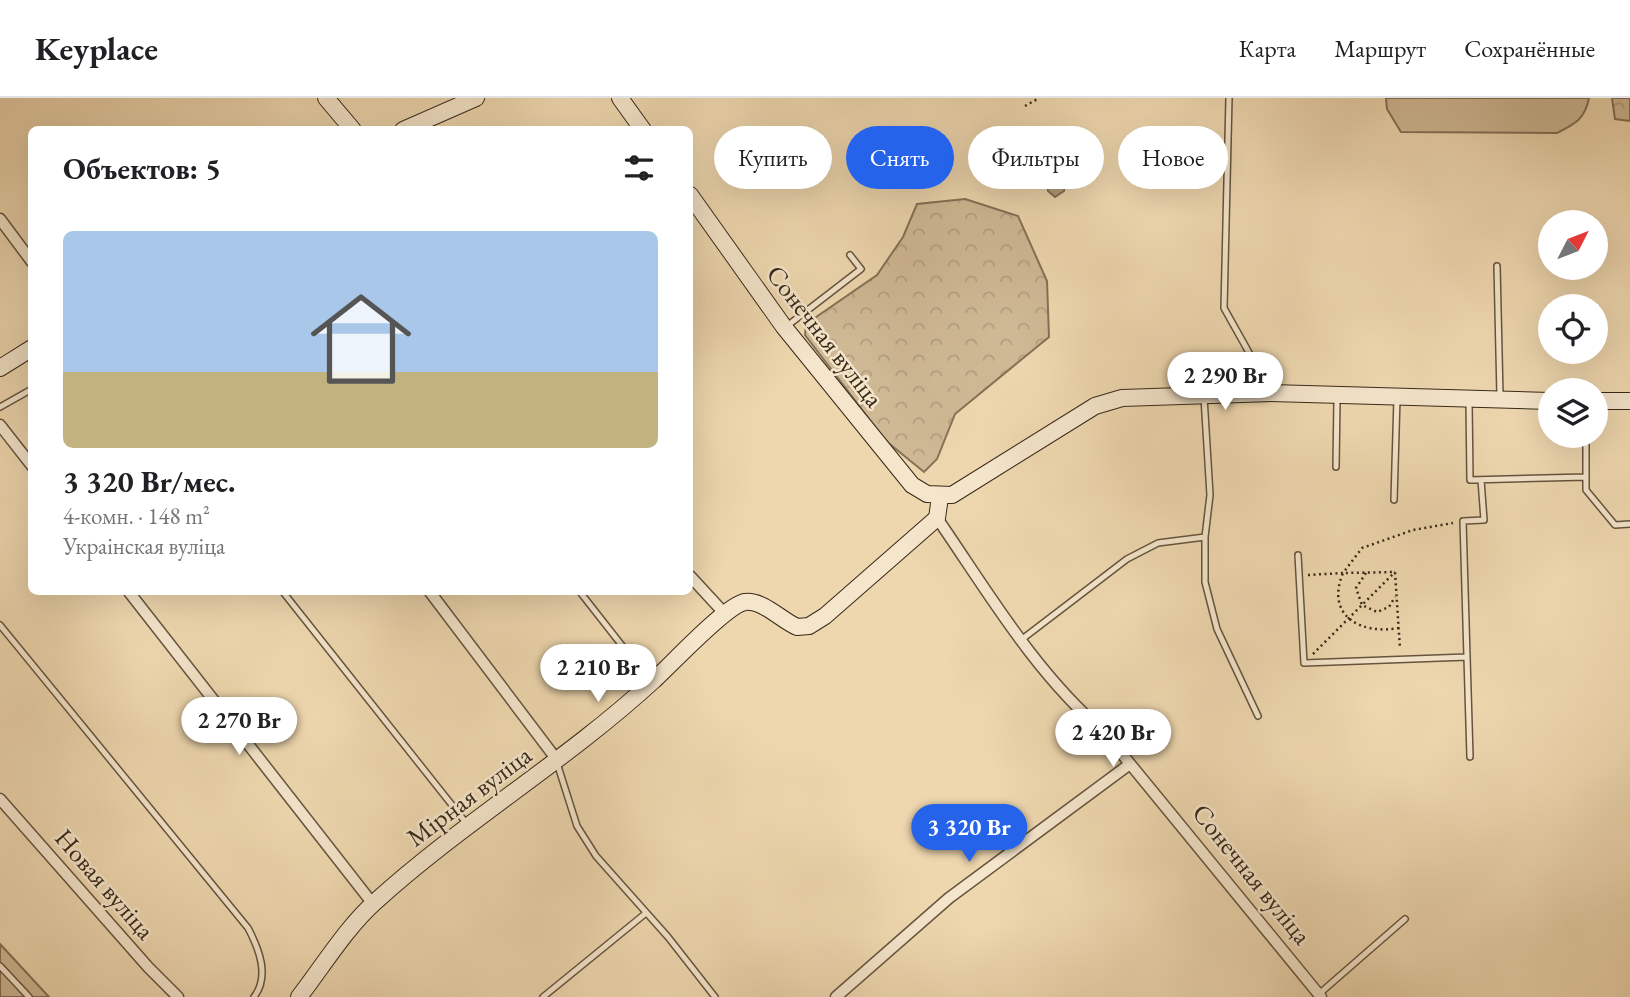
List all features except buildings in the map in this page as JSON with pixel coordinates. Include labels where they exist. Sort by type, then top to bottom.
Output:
[{"type":"street","points":[[326,98],[350,126]]},
{"type":"street","points":[[434,124],[476,98]]},
{"type":"street","points":[[620,98],[640,126]]},
{"type":"street","name":"Сонечная вуліца","points":[[693,199],[784,327],[912,485],[936,496]]},
{"type":"street","points":[[0,219],[28,257]]},
{"type":"street","points":[[0,368],[28,350]]},
{"type":"street","points":[[937,518],[936,496],[953,495],[986,477],[1095,406],[1122,398],[1271,393],[1538,401]]},
{"type":"street","points":[[1608,401],[1630,401]]},
{"type":"street","points":[[0,425],[28,461]]},
{"type":"street","name":"Сонечная вуліца","points":[[937,518],[1021,640],[1073,705],[1104,732],[1320,996]]},
{"type":"street","name":"Мірная вуліца","points":[[299,997],[373,904],[467,824],[556,760],[651,683],[724,614],[746,602],[760,604],[797,628],[809,626],[825,616],[937,518]]},
{"type":"street","points":[[693,579],[724,614]]},
{"type":"street","points":[[132,595],[373,904]]},
{"type":"street","points":[[432,595],[556,760]]},
{"type":"street","points":[[836,997],[949,898],[1130,764]]},
{"type":"street","name":"Новая вуліца","points":[[0,799],[148,967],[178,997]]},
{"type":"lane","points":[[1229,98],[1224,307],[1271,393]]},
{"type":"lane","points":[[784,327],[861,269],[850,255]]},
{"type":"lane","points":[[1497,266],[1500,400]]},
{"type":"lane","points":[[0,407],[28,391]]},
{"type":"lane","points":[[1204,394],[1210,495],[1205,537],[1205,582],[1217,629],[1258,716]]},
{"type":"lane","points":[[1336,467],[1337,396]]},
{"type":"lane","points":[[1394,500],[1397,398]]},
{"type":"lane","points":[[1469,399],[1470,480],[1586,477]]},
{"type":"lane","points":[[1586,448],[1586,490],[1615,525],[1630,524]]},
{"type":"lane","points":[[1470,757],[1463,521],[1484,520],[1481,480]]},
{"type":"lane","points":[[1021,640],[1127,559],[1158,544],[1205,537]]},
{"type":"lane","points":[[1298,555],[1304,663],[1467,657]]},
{"type":"lane","points":[[286,595],[467,824]]},
{"type":"lane","points":[[582,595],[651,683]]},
{"type":"lane","points":[[0,625],[248,928],[261,960],[262,977],[254,997]]},
{"type":"lane","points":[[556,760],[577,826],[596,856],[715,997]]},
{"type":"lane","points":[[543,997],[646,913]]},
{"type":"lane","points":[[1320,996],[1405,919]]},
{"type":"lane","points":[[0,966],[29,997]]},
{"type":"path","points":[[1025,106],[1039,98]]},
{"type":"path","points":[[1399,628],[1382,631],[1363,628],[1349,619],[1340,606],[1336,589],[1343,573],[1362,548],[1413,530],[1463,521]]},
{"type":"path","points":[[1299,576],[1395,572]]},
{"type":"path","points":[[1395,572],[1401,659]]},
{"type":"path","points":[[1304,663],[1395,572]]},
{"type":"path","points":[[1366,573],[1356,588],[1362,605],[1377,612],[1389,607],[1396,596]]},
{"type":"green space","points":[[1386,98],[1589,98],[1585,111],[1578,120],[1557,133],[1401,132],[1387,109]]},
{"type":"green space","points":[[1612,98],[1630,98],[1630,121],[1615,119]]},
{"type":"green space","points":[[965,199],[1018,216],[1047,281],[1049,337],[955,414],[937,459],[924,472],[886,441],[805,335],[806,324],[877,275],[903,237],[917,204]]},
{"type":"green space","points":[[0,944],[49,997],[0,997]]},
{"type":"water","points":[[1048,189],[1064,189],[1055,197]]}]
